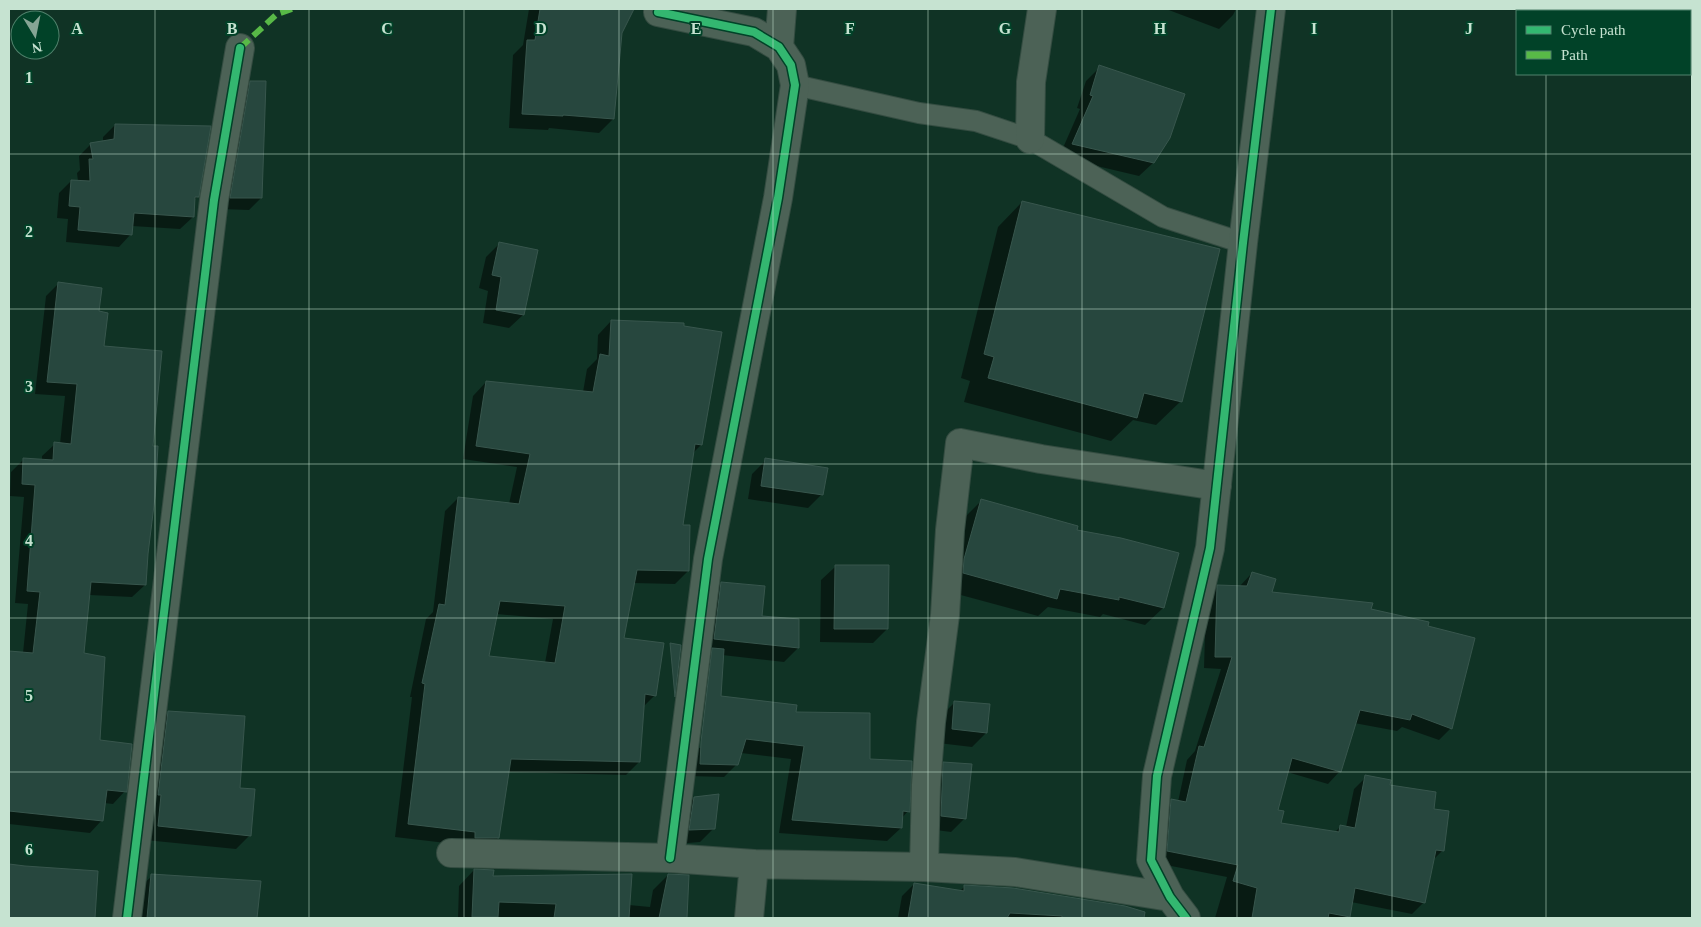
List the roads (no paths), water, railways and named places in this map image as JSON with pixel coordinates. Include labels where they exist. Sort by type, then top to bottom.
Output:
[{"type":"street","points":[[779,47],[782,9]]},
{"type":"street","points":[[1030,139],[1031,82],[1042,9]]},
{"type":"street","points":[[1178,908],[1152,860],[1157,776],[1210,548],[1243,242],[1271,9]]},
{"type":"street","points":[[658,12],[754,32],[779,47],[791,64],[795,85],[778,198],[708,559],[670,858]]},
{"type":"street","points":[[126,918],[214,200],[240,48]]},
{"type":"street","points":[[924,867],[926,786],[931,722],[945,615],[950,530],[960,442],[1042,459],[1217,486]]},
{"type":"street","points":[[451,853],[670,858],[754,864],[924,867],[1015,872],[1178,908]]},
{"type":"street","points":[[749,918],[754,864]]},
{"type":"lane","points":[[795,85],[919,113],[976,121],[1030,139],[1163,217],[1243,242]]}]
